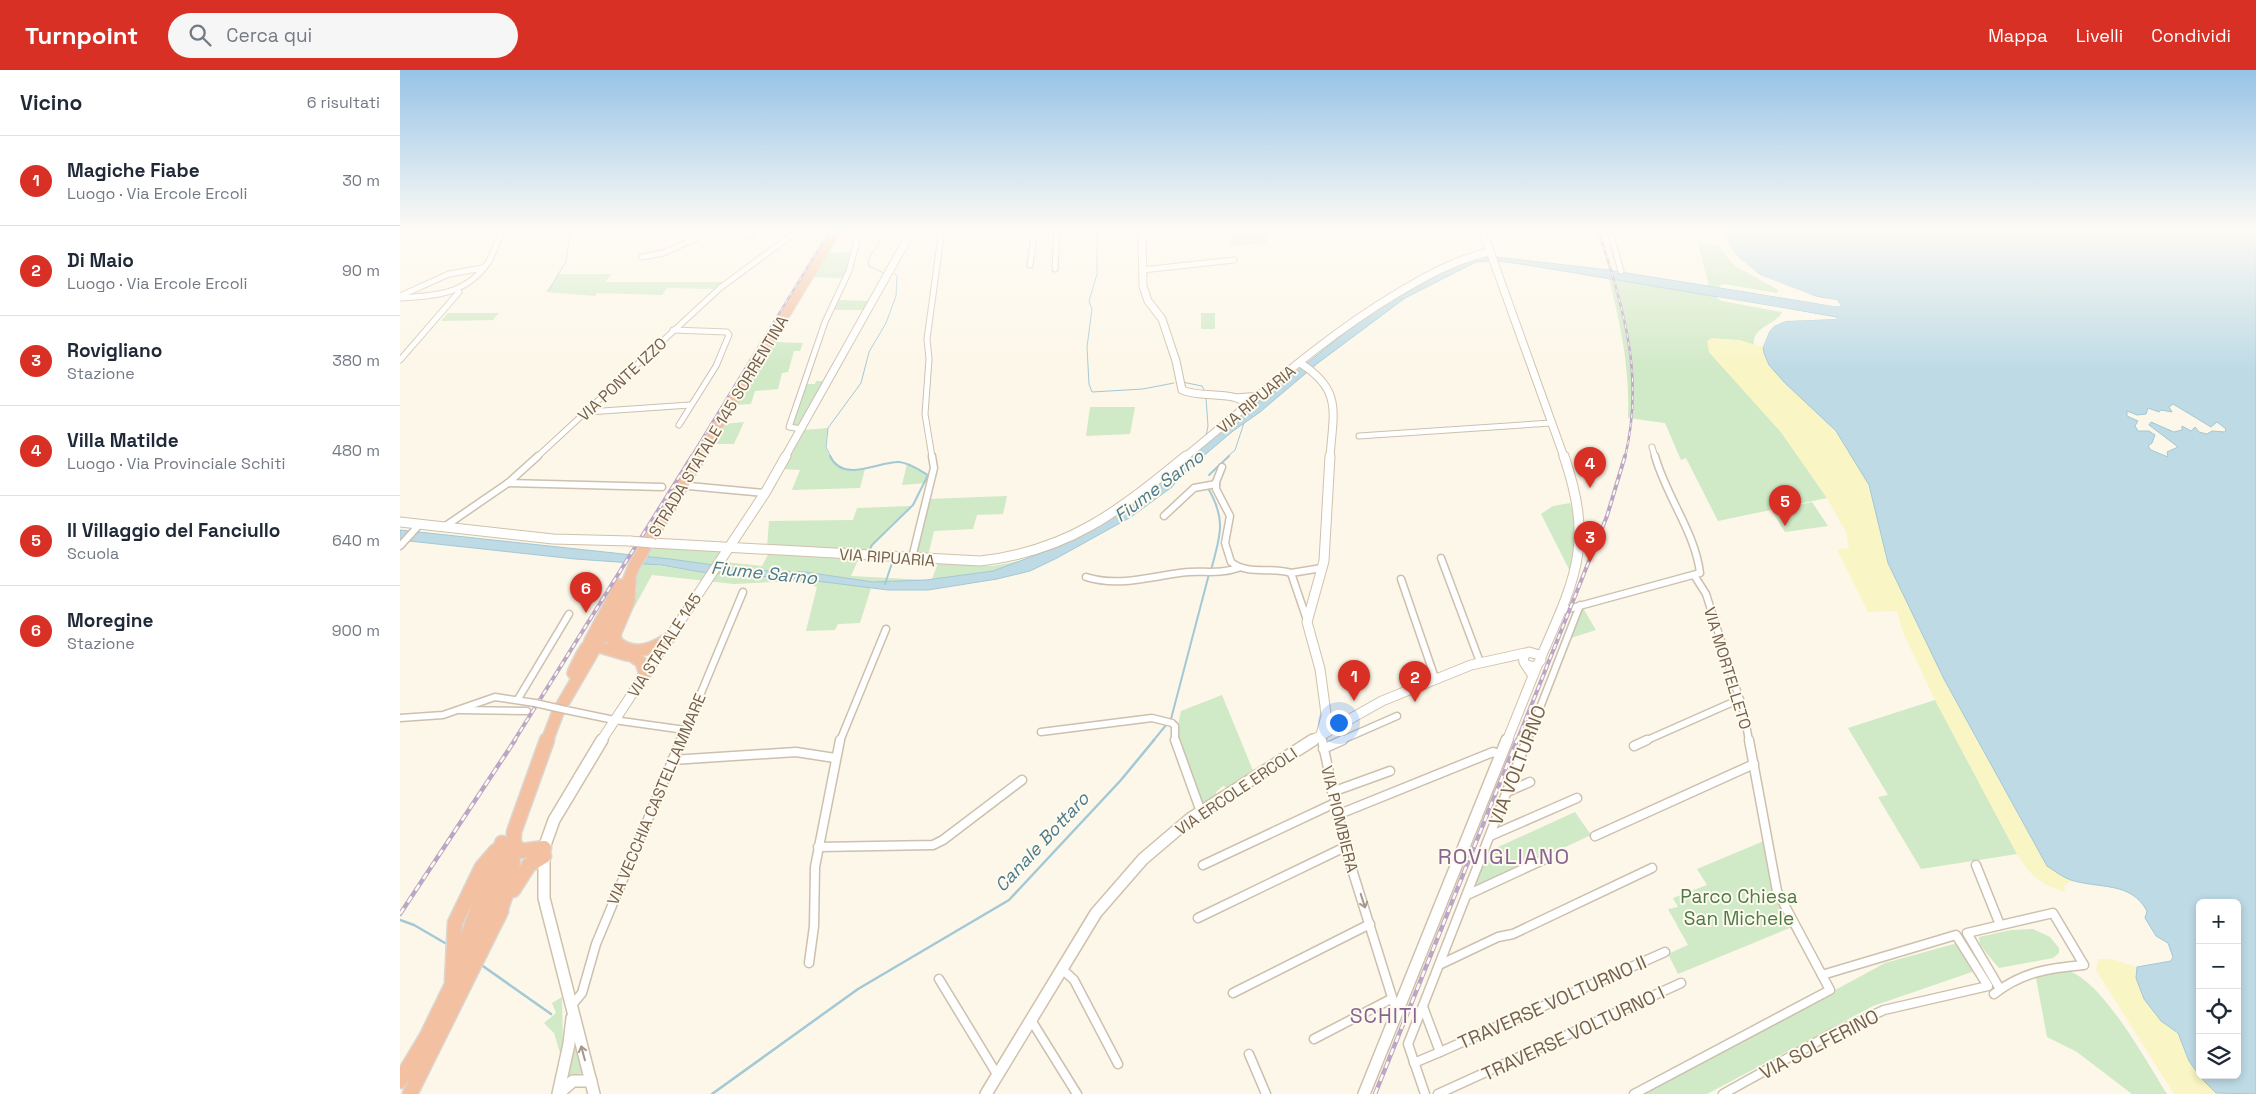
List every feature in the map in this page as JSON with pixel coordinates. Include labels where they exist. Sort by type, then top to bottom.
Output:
[{"type":"highway","name":"STRADA STATALE 145 SORRENTINA","points":[[632,569],[808,277]]},
{"type":"highway","points":[[603,633],[618,607],[632,569]]},
{"type":"highway","points":[[616,641],[615,634],[629,601],[632,569]]},
{"type":"highway","points":[[400,1068],[458,983],[464,929],[514,832],[552,728],[617,591],[632,569]]},
{"type":"highway","points":[[592,645],[604,636],[616,641],[624,648],[652,652]]},
{"type":"highway","points":[[592,645],[632,656],[647,657],[669,638]]},
{"type":"highway","points":[[632,656],[641,662],[646,674]]},
{"type":"highway","points":[[507,844],[522,851],[544,852]]},
{"type":"highway","points":[[498,917],[512,876],[507,844]]},
{"type":"highway","points":[[410,1094],[504,882],[507,844]]},
{"type":"highway","points":[[400,1087],[524,871],[532,861],[544,852]]},
{"type":"highway","points":[[400,1080],[439,1011]]},
{"type":"street","points":[[400,297],[443,277]]},
{"type":"street","points":[[400,360],[474,277]]},
{"type":"street","name":"VIA PONTE IZZO","points":[[444,527],[508,484],[588,412],[673,330],[733,277]]},
{"type":"street","points":[[802,429],[789,427],[825,322],[846,277]]},
{"type":"street","name":"VIA STATALE 145","points":[[669,638],[765,493],[886,277]]},
{"type":"street","points":[[912,558],[934,468],[926,414],[930,358],[927,339],[935,277]]},
{"type":"street","points":[[1142,277],[1143,286],[1148,301],[1162,319],[1176,361],[1182,390],[1200,396],[1235,397],[1265,393]]},
{"type":"street","name":"VIA RIPUARIA","points":[[652,543],[727,550],[912,558],[1008,560],[1029,555],[1083,531],[1126,506],[1249,407],[1300,363],[1365,313],[1427,277]]},
{"type":"street","points":[[1364,1094],[1501,755],[1532,662],[1545,646],[1561,611],[1577,568],[1580,539],[1575,493],[1499,277]]},
{"type":"street","points":[[400,297],[438,297],[462,289]]},
{"type":"street","points":[[673,330],[729,333],[716,366],[679,425]]},
{"type":"street","name":"VIA PIOMBIERA","points":[[1300,363],[1321,376],[1326,382],[1331,395],[1333,422],[1322,568],[1308,622]]},
{"type":"street","points":[[1235,397],[1245,400],[1249,407]]},
{"type":"street","points":[[588,412],[690,405]]},
{"type":"street","points":[[1359,436],[1551,423]]},
{"type":"street","points":[[1561,611],[1694,574],[1701,570],[1698,555],[1664,483],[1652,447]]},
{"type":"street","points":[[1222,467],[1216,489],[1230,516],[1225,543],[1231,562],[1238,568]]},
{"type":"street","points":[[508,484],[662,487]]},
{"type":"street","points":[[1164,516],[1194,488],[1216,484]]},
{"type":"street","points":[[690,486],[765,493]]},
{"type":"street","points":[[400,522],[553,539],[652,543]]},
{"type":"street","points":[[400,546],[420,524]]},
{"type":"street","points":[[1441,558],[1480,662]]},
{"type":"street","points":[[1086,578],[1098,580],[1139,580],[1190,572],[1213,575],[1238,568],[1281,569],[1291,573],[1322,568]]},
{"type":"street","name":"VIA PIOMBIERA","points":[[1291,573],[1308,622],[1320,669],[1326,716],[1321,735],[1337,815],[1391,999],[1397,1013]]},
{"type":"street","name":"VIA MORTELLETO","points":[[1634,1094],[1830,990],[1777,891],[1740,699],[1706,594],[1694,574]]},
{"type":"street","points":[[1401,579],[1435,678]]},
{"type":"street","name":"VIA VECCHIA CASTELLAMMARE","points":[[572,1010],[582,993],[596,944],[743,592]]},
{"type":"street","name":"VIA VOLTURNO","points":[[1425,1094],[1408,1044],[1580,605]]},
{"type":"street","points":[[518,699],[570,614]]},
{"type":"street","points":[[809,963],[814,926],[815,867],[835,758],[842,733],[886,629]]},
{"type":"street","name":"VIA STATALE 145","points":[[594,1094],[544,898],[544,852],[566,797],[614,720],[646,674],[652,652]]},
{"type":"street","name":"VIA ERCOLE ERCOLI","points":[[986,1094],[1096,913],[1120,882],[1143,859],[1200,812],[1362,711],[1409,694],[1435,678],[1480,662],[1511,655],[1532,662]]},
{"type":"street","points":[[400,718],[435,716],[459,710],[490,698],[518,699],[614,720],[685,730]]},
{"type":"street","points":[[1634,746],[1740,699]]},
{"type":"street","points":[[459,710],[527,711]]},
{"type":"street","points":[[1323,749],[1397,716]]},
{"type":"street","points":[[1041,732],[1152,718],[1172,723],[1175,726],[1176,744],[1200,812]]},
{"type":"street","points":[[672,760],[796,752],[835,758]]},
{"type":"street","points":[[1337,815],[1493,752],[1501,755]]},
{"type":"street","points":[[1595,836],[1754,764]]},
{"type":"street","points":[[1332,792],[1390,771]]},
{"type":"street","points":[[818,847],[933,845],[943,840],[1022,780]]},
{"type":"street","points":[[1507,792],[1530,782]]},
{"type":"street","points":[[1490,836],[1577,798]]},
{"type":"street","points":[[1203,865],[1335,803]]},
{"type":"street","points":[[1198,918],[1345,847]]},
{"type":"street","points":[[1466,895],[1545,859]]},
{"type":"street","points":[[1976,865],[2000,926]]},
{"type":"street","points":[[1439,965],[1498,937],[1513,934],[1652,868]]},
{"type":"street","points":[[2053,913],[2084,965],[2034,969],[1997,991],[1967,933],[2000,926],[2053,913]]},
{"type":"street","points":[[1233,993],[1370,924]]},
{"type":"street","name":"VIA SOLFERINO","points":[[1723,1094],[1831,1034],[1884,1010],[1988,986],[1956,935],[1822,975]]},
{"type":"street","name":"TRAVERSE VOLTURNO II","points":[[1414,1063],[1665,952]]},
{"type":"street","points":[[1062,969],[1074,980],[1118,1064]]},
{"type":"street","points":[[939,979],[998,1076]]},
{"type":"street","name":"TRAVERSE VOLTURNO I","points":[[1438,1094],[1680,984]]},
{"type":"street","points":[[1314,1039],[1391,999]]},
{"type":"street","name":"TRAVERSE VOLTURNO II","points":[[1422,1007],[1440,1052]]},
{"type":"street","points":[[558,1094],[569,1044],[572,1010]]},
{"type":"street","points":[[1032,1020],[1077,1094]]},
{"type":"street","points":[[1249,1054],[1266,1094]]},
{"type":"street","points":[[558,1094],[578,1078],[591,1081]]},
{"type":"green space","points":[[557,277],[610,277],[605,282],[724,282],[714,289],[667,288],[662,295],[597,293],[595,296],[546,292]]},
{"type":"green space","points":[[812,277],[844,277],[844,278]]},
{"type":"green space","points":[[1707,277],[1754,277],[1778,290],[1777,293],[1723,284],[1719,287],[1709,286]]},
{"type":"green space","points":[[1609,279],[1717,297],[1722,301],[1782,312],[1775,320],[1756,334],[1754,345],[1739,340],[1709,352],[1781,432],[1827,498],[1718,521],[1686,458],[1681,460],[1665,423],[1628,418],[1628,383],[1624,348]]},
{"type":"green space","points":[[837,300],[870,301],[865,310],[833,310]]},
{"type":"green space","points":[[448,313],[499,313],[493,320],[441,321]]},
{"type":"green space","points":[[1201,313],[1215,313],[1215,329],[1201,329]]},
{"type":"green space","points":[[773,342],[803,343],[800,351],[794,351],[788,372],[782,373],[778,389],[755,391],[751,404],[735,405]]},
{"type":"green space","points":[[816,381],[825,381],[802,424],[798,426],[792,425],[805,384],[815,384]]},
{"type":"green space","points":[[1090,407],[1135,407],[1130,434],[1086,436]]},
{"type":"green space","points":[[744,422],[734,444],[712,444],[724,424]]},
{"type":"green space","points":[[828,428],[826,448],[832,459],[847,469],[865,469],[860,488],[792,490],[800,470],[781,469],[804,430]]},
{"type":"green space","points":[[907,464],[928,475],[926,483],[902,485]]},
{"type":"green space","points":[[1007,496],[1003,514],[977,515],[973,529],[934,531],[928,556],[917,555],[928,499]]},
{"type":"green space","points":[[1812,502],[1828,526],[1785,532],[1772,511]]},
{"type":"green space","points":[[1570,503],[1575,529],[1575,547],[1571,573],[1541,514],[1553,506]]},
{"type":"green space","points":[[911,506],[872,545],[868,552],[767,547],[769,521],[853,520],[857,508]]},
{"type":"green space","points":[[650,545],[720,552],[722,554],[716,565],[644,556]]},
{"type":"green space","points":[[770,551],[859,558],[851,576],[926,580],[873,582],[805,572],[751,570],[723,565],[725,562],[762,566]]},
{"type":"green space","points":[[1030,559],[993,571],[932,579],[938,563],[993,566]]},
{"type":"green space","points":[[642,563],[701,572],[801,579],[871,588],[860,623],[838,624],[835,630],[806,631],[817,587],[795,581],[734,584],[652,575],[631,613],[637,589],[635,576]]},
{"type":"green space","points":[[1583,608],[1596,630],[1568,639],[1580,610]]},
{"type":"green space","points":[[1222,695],[1254,773],[1230,789],[1223,786],[1216,792],[1216,799],[1203,806],[1183,760],[1180,748],[1178,737],[1181,711]]},
{"type":"green space","points":[[1935,700],[2017,854],[1921,869],[1878,797],[1888,795],[1848,728]]},
{"type":"green space","points":[[1575,812],[1591,835],[1470,892],[1485,853]]},
{"type":"green space","name":"Parco Chiesa San Michele","points":[[1764,841],[1792,927],[1678,974],[1668,954],[1688,945],[1668,909],[1678,907],[1673,898],[1707,885],[1697,869]]},
{"type":"green space","points":[[2033,929],[2050,937],[2059,948],[2059,953],[2053,958],[1999,968],[1980,944],[1979,937],[2011,930]]},
{"type":"green space","points":[[1954,944],[1960,947],[1973,969],[1972,972],[1873,1006],[1707,1094],[1644,1094],[1885,963]]},
{"type":"green space","points":[[2065,970],[2079,976],[2108,1004],[2167,1094],[2132,1094],[2077,1052],[2047,1037],[2036,978],[2040,973]]},
{"type":"green space","points":[[562,997],[563,1048],[561,1056],[554,1033],[544,1023],[556,1013],[552,1003]]},
{"type":"green space","points":[[573,1037],[582,1073],[572,1076],[564,1083]]},
{"type":"sand","points":[[1712,338],[1739,340],[1763,347],[1769,365],[1839,436],[1865,478],[1872,496],[1888,563],[2060,875],[2072,880],[2064,886],[2065,892],[2048,886],[2036,878],[2017,854],[1935,700],[1902,630],[1897,611],[1868,612],[1837,550],[1849,548],[1846,532],[1827,498],[1781,432],[1709,352],[1707,341]]},
{"type":"sand","points":[[2098,959],[2112,959],[2137,967],[2136,978],[2161,1021],[2178,1033],[2189,1061],[2196,1071],[2196,1079],[2202,1079],[2217,1094],[2174,1094],[2096,970]]},
{"type":"water","name":"Fiume Sarno","points":[[1433,277],[1447,277],[1405,298],[1318,363],[1181,475],[1172,487],[1131,517],[1030,571],[997,579],[928,590],[888,590],[801,579],[701,572],[661,565],[575,559],[400,540],[400,530],[670,559],[751,570],[805,572],[873,582],[926,580],[993,571],[1063,545],[1113,518],[1366,316]]},
{"type":"water","points":[[1597,277],[1650,277],[1833,306],[1841,305],[1837,300],[1803,293],[1764,277],[2256,277],[2256,1094],[2216,1093],[2202,1079],[2241,1079],[2241,899],[2196,899],[2196,1071],[2189,1061],[2178,1033],[2161,1021],[2144,999],[2136,978],[2137,967],[2171,961],[2173,957],[2168,943],[2156,936],[2145,918],[2147,911],[2140,901],[2132,895],[2123,890],[2071,880],[2047,866],[1944,679],[1888,563],[1869,485],[1836,431],[1784,382],[1769,365],[1763,347],[1769,332],[1774,326],[1786,321],[1835,319],[1837,317]],"holes":[[[2173,404],[2211,427],[2217,422],[2226,429],[2225,432],[2212,431],[2207,434],[2199,432],[2195,427],[2191,431],[2182,426],[2182,430],[2174,432],[2151,422],[2149,425],[2178,447],[2167,452],[2168,457],[2151,450],[2148,446],[2152,443],[2155,435],[2149,431],[2138,431],[2135,426],[2138,421],[2127,416],[2127,411],[2137,415],[2146,414],[2148,408],[2159,412],[2161,410],[2172,412],[2169,407]]]},
{"type":"pier","points":[[1758,277],[1765,277],[1817,297],[1837,300],[1841,306],[1719,287],[1721,285],[1837,304],[1816,299]]},
{"type":"pier","points":[[1717,297],[1837,318],[1786,321],[1774,326],[1769,332],[1763,347],[1761,347],[1766,331],[1773,324],[1785,319],[1820,317],[1720,300]]},
{"type":"waterway","points":[[549,290],[557,277]]},
{"type":"waterway","points":[[831,457],[826,447],[828,428],[861,383],[869,352],[886,323],[896,296],[897,277]]},
{"type":"waterway","points":[[1096,277],[1089,301],[1092,309],[1087,347],[1089,384],[1092,392],[1143,389],[1174,383]]},
{"type":"waterway","points":[[1182,382],[1202,386],[1205,392]]},
{"type":"waterway","points":[[1206,398],[1208,426],[1206,436]]},
{"type":"waterway","name":"Canale Bottaro","points":[[1227,457],[1235,450],[1244,423]]},
{"type":"waterway","points":[[830,456],[843,469],[862,469],[899,462],[911,465],[928,475],[913,505],[872,545],[869,551]]},
{"type":"waterway","name":"Canale Bottaro","points":[[1209,475],[1229,456]]},
{"type":"waterway","name":"Canale Bottaro","points":[[1208,488],[1220,519],[1219,538],[1211,570]]},
{"type":"waterway","points":[[885,584],[893,560]]},
{"type":"waterway","name":"Canale Bottaro","points":[[1153,741],[1171,719],[1209,574]]},
{"type":"waterway","name":"Canale Bottaro","points":[[712,1094],[858,989],[1009,900],[1121,780],[1154,740]]},
{"type":"waterway","name":"Canale Bottaro","points":[[400,920],[414,925],[445,943]]},
{"type":"waterway","name":"Canale Bottaro","points":[[480,964],[551,1014]]},
{"type":"railway","points":[[691,457],[802,277]]},
{"type":"railway","points":[[1613,277],[1623,314],[1632,369],[1631,427],[1625,457]]},
{"type":"railway","points":[[514,741],[692,456]]},
{"type":"railway","points":[[1517,741],[1607,516],[1625,456]]},
{"type":"railway","points":[[400,914],[515,740]]},
{"type":"railway","points":[[1375,1094],[1517,740]]},
{"type":"place","name":"Villa Matilde","points":[[1590,488]]},
{"type":"place","name":"Il Villaggio del Fanciullo","points":[[1785,526]]},
{"type":"place","name":"Rovigliano","points":[[1590,562]]},
{"type":"place","name":"Moregine","points":[[586,613]]},
{"type":"place","name":"Magiche Fiabe","points":[[1354,701]]},
{"type":"place","name":"Di Maio","points":[[1415,702]]},
{"type":"district","name":"ROVIGLIANO","points":[[1504,856]]},
{"type":"district","name":"SCHITI","points":[[1384,1016]]}]
